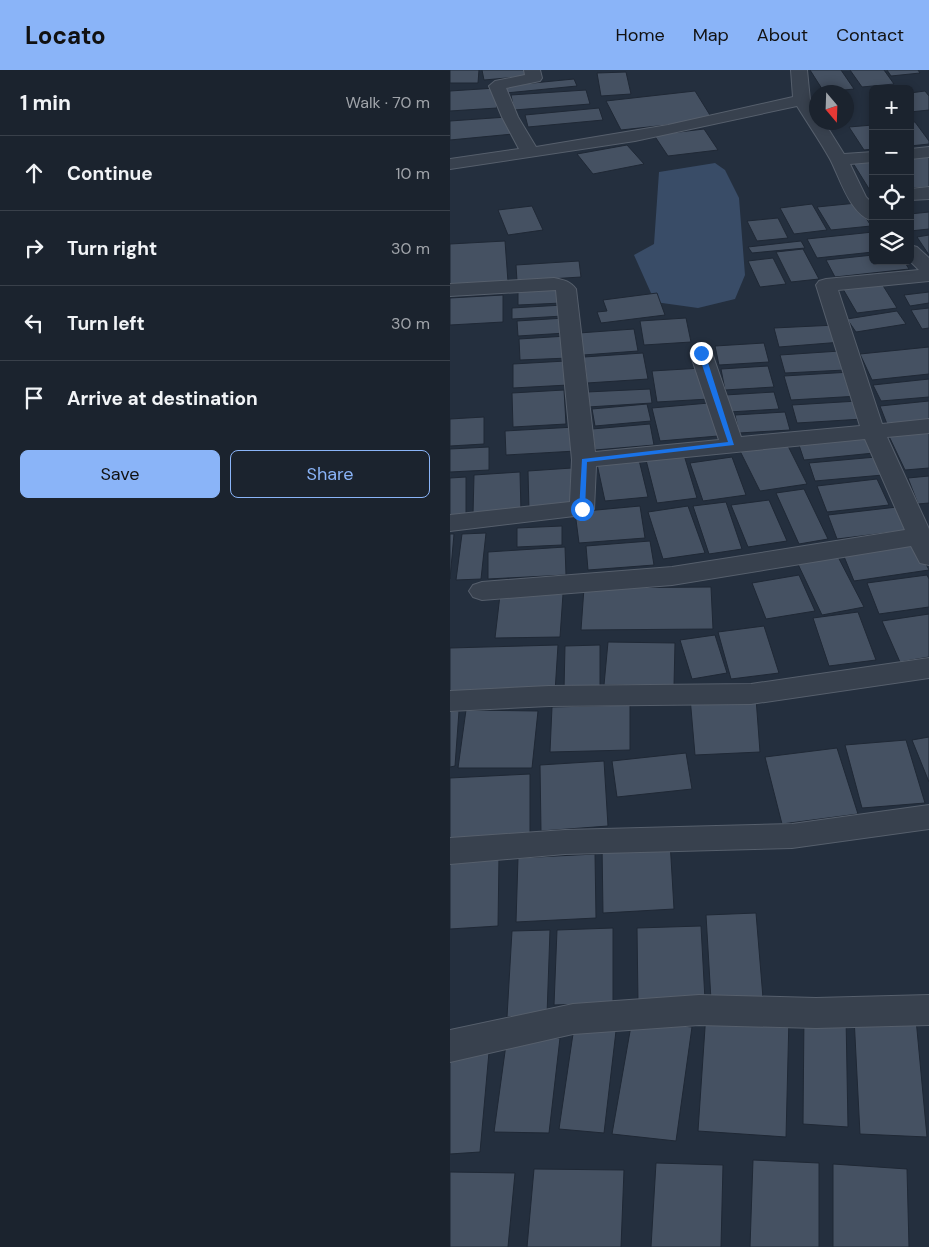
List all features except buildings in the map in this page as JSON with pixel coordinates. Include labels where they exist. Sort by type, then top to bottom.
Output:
[{"type":"street","points":[[530,153],[510,117],[497,86],[534,78],[532,70]]},
{"type":"street","points":[[800,70],[802,100],[865,198]]},
{"type":"street","points":[[450,164],[602,144],[802,100]]},
{"type":"street","points":[[914,154],[929,152]]},
{"type":"street","points":[[839,160],[869,157]]},
{"type":"street","points":[[914,195],[929,193]]},
{"type":"street","points":[[914,255],[929,268]]},
{"type":"street","points":[[482,591],[672,576],[925,547],[873,432],[826,285],[929,275]]},
{"type":"street","points":[[450,290],[564,286],[566,289],[584,460],[582,509],[450,523]]},
{"type":"street","points":[[701,353],[732,444]]},
{"type":"street","points":[[584,460],[929,426]]},
{"type":"street","points":[[450,701],[549,696],[751,694],[929,668]]},
{"type":"street","points":[[450,851],[565,842],[792,836],[929,817]]},
{"type":"street","points":[[450,1046],[573,1019],[699,1010],[816,1013],[929,1010]]},
{"type":"water","points":[[715,163],[725,170],[739,198],[745,275],[735,299],[698,308],[655,302],[634,255],[654,244],[659,172]]},
{"type":"route","points":[[582,509],[584,460],[732,444],[701,353]]}]
